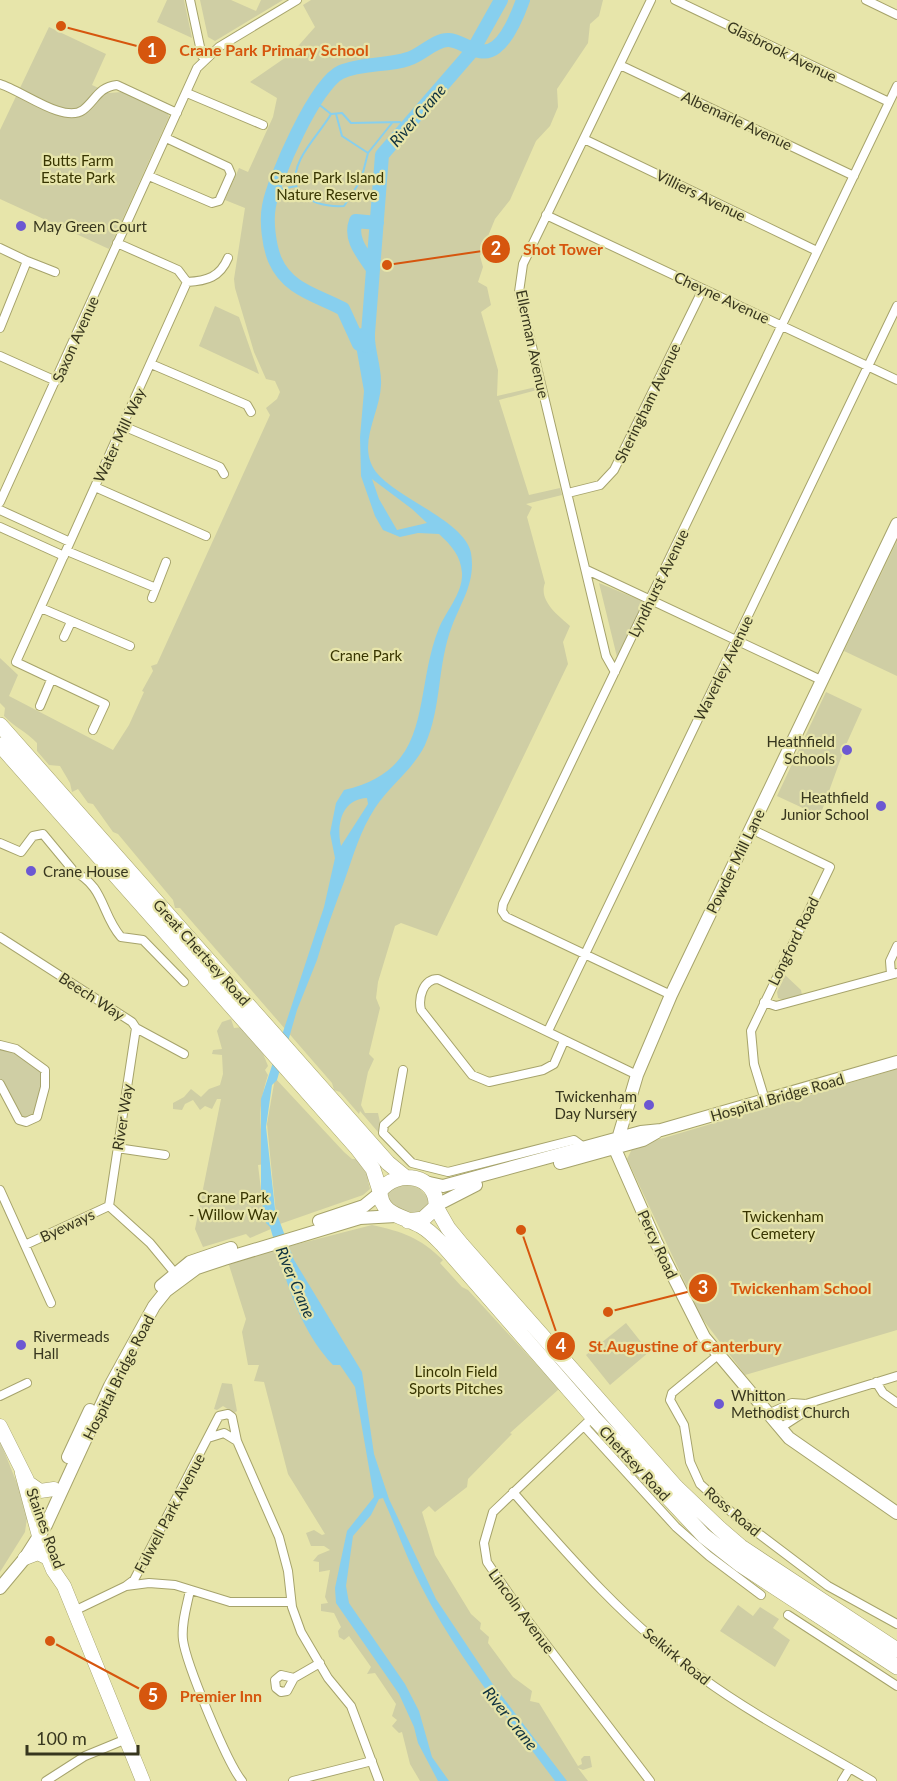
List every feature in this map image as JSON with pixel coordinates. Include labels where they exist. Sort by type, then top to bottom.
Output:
[{"type":"highway","name":"Great Chertsey Road","points":[[0,725],[270,1028],[293,1065],[369,1163],[380,1192]]},
{"type":"highway","name":"Great Chertsey Road","points":[[0,746],[266,1046],[293,1065],[388,1163],[405,1177]]},
{"type":"highway","points":[[405,1177],[425,1182],[435,1196],[436,1206],[423,1219],[402,1218],[383,1205],[380,1192],[394,1178],[405,1177]]},
{"type":"highway","name":"Chertsey Road","points":[[436,1206],[462,1245],[685,1496],[741,1547],[897,1650]]},
{"type":"highway","name":"Chertsey Road","points":[[402,1218],[425,1229],[443,1245],[588,1421],[704,1536],[741,1565],[897,1667]]},
{"type":"main road","name":"Powder Mill Lane","points":[[616,1144],[638,1075],[671,995],[897,524]]},
{"type":"main road","name":"Hospital Bridge Road","points":[[425,1182],[443,1186],[585,1148],[643,1140],[658,1131],[897,1062]]},
{"type":"main road","name":"Hospital Bridge Road","points":[[436,1206],[487,1174],[616,1144]]},
{"type":"main road","name":"Percy Road","points":[[616,1144],[689,1311],[718,1355],[780,1428],[804,1450],[897,1513]]},
{"type":"main road","name":"Hospital Bridge Road","points":[[41,1525],[54,1490],[83,1435],[150,1314],[177,1276],[222,1255],[295,1232],[364,1206],[380,1192]]},
{"type":"main road","name":"Hospital Bridge Road","points":[[295,1232],[367,1217],[402,1218]]},
{"type":"main road","name":"Staines Road","points":[[0,1426],[26,1478],[41,1525],[48,1558],[64,1586],[124,1740],[143,1781]]},
{"type":"main road","name":"Hospital Bridge Road","points":[[41,1525],[83,1435]]},
{"type":"main road","points":[[26,1478],[40,1491],[54,1490]]},
{"type":"main road","name":"Staines Road","points":[[41,1525],[60,1566],[64,1586]]},
{"type":"main road","points":[[0,1588],[20,1563],[41,1525]]},
{"type":"main road","points":[[20,1563],[38,1553],[48,1558]]},
{"type":"street","points":[[190,0],[202,56],[205,58]]},
{"type":"street","name":"Saxon Avenue","points":[[0,502],[197,68],[205,58],[297,0]]},
{"type":"street","name":"Ellerman Avenue","points":[[615,672],[606,656],[519,292],[523,264],[651,0]]},
{"type":"street","name":"Glasbrook Avenue","points":[[675,0],[889,102]]},
{"type":"street","points":[[866,0],[897,15]]},
{"type":"street","name":"Albemarle Avenue","points":[[620,65],[854,176]]},
{"type":"street","points":[[0,84],[65,115],[82,111],[100,90],[117,85],[177,113]]},
{"type":"street","name":"Lyndhurst Avenue","points":[[671,995],[506,917],[502,911],[897,86]]},
{"type":"street","points":[[187,93],[263,125]]},
{"type":"street","points":[[149,176],[212,203],[219,201],[223,194],[231,174],[228,167],[166,138]]},
{"type":"street","name":"Villiers Avenue","points":[[584,139],[818,251]]},
{"type":"street","name":"Cheyne Avenue","points":[[546,215],[897,380]]},
{"type":"street","points":[[117,243],[178,270],[188,282],[215,276],[223,271],[228,258]]},
{"type":"street","points":[[0,248],[55,272]]},
{"type":"street","points":[[0,328],[27,261]]},
{"type":"street","name":"Water Mill Way","points":[[51,680],[16,662],[188,282]]},
{"type":"street","name":"Sheringham Avenue","points":[[568,493],[600,485],[614,470],[703,289]]},
{"type":"street","name":"Waverley Avenue","points":[[548,1031],[897,306]]},
{"type":"street","points":[[0,356],[56,381]]},
{"type":"street","points":[[151,364],[247,405],[251,412]]},
{"type":"street","points":[[123,426],[220,467],[224,474]]},
{"type":"street","points":[[95,487],[206,536]]},
{"type":"street","points":[[0,510],[67,550]]},
{"type":"street","points":[[0,527],[67,550],[156,588]]},
{"type":"street","points":[[152,598],[166,562]]},
{"type":"street","points":[[586,570],[821,680]]},
{"type":"street","points":[[41,608],[130,646]]},
{"type":"street","points":[[64,637],[71,622]]},
{"type":"street","points":[[40,706],[51,680],[105,704],[93,730]]},
{"type":"street","name":"Longford Road","points":[[750,829],[830,867],[750,1031],[750,1047],[765,1100]]},
{"type":"street","points":[[0,843],[21,852],[33,836],[43,834],[50,840],[72,874],[83,876],[96,890],[105,904],[113,928],[121,937],[143,940],[184,982]]},
{"type":"street","name":"Beech Way","points":[[0,937],[132,1022],[136,1028],[184,1054]]},
{"type":"street","points":[[764,1002],[776,1006],[894,974],[890,961],[897,946]]},
{"type":"street","points":[[564,1041],[554,1064],[543,1070],[497,1081],[480,1080],[464,1065],[421,1010],[419,1002],[425,984],[438,979],[638,1075]]},
{"type":"street","name":"River Way","points":[[109,1206],[136,1028]]},
{"type":"street","points":[[0,1045],[16,1049],[45,1070],[45,1087],[37,1117],[26,1122],[19,1120],[1,1088]]},
{"type":"street","points":[[403,1070],[395,1115],[384,1125],[383,1133],[412,1163],[448,1172],[487,1174]]},
{"type":"street","points":[[117,1148],[165,1155]]},
{"type":"street","points":[[0,1190],[51,1303]]},
{"type":"street","points":[[109,1206],[150,1243],[177,1276]]},
{"type":"street","name":"Byeways","points":[[25,1245],[109,1206]]},
{"type":"street","name":"Ross Road","points":[[718,1355],[672,1393],[670,1400],[684,1425],[690,1462],[700,1484],[738,1518],[828,1586],[897,1624]]},
{"type":"street","points":[[768,1414],[792,1403],[806,1404],[897,1376]]},
{"type":"street","points":[[876,1382],[882,1393],[897,1403]]},
{"type":"street","points":[[0,1396],[27,1383]]},
{"type":"street","points":[[780,1428],[800,1415],[806,1404]]},
{"type":"street","name":"Fulwell Park Avenue","points":[[126,1586],[134,1580],[219,1416],[228,1414],[232,1417],[237,1441],[279,1538],[288,1571],[291,1602],[301,1632],[327,1678],[351,1706],[379,1781]]},
{"type":"street","name":"Lincoln Avenue","points":[[588,1421],[493,1512],[484,1543],[487,1562],[522,1613],[650,1781]]},
{"type":"street","name":"Chertsey Road","points":[[588,1421],[676,1527],[709,1556],[761,1595]]},
{"type":"street","name":"Fulwell Park Avenue","points":[[208,1438],[224,1433],[237,1441]]},
{"type":"street","name":"Selkirk Road","points":[[513,1491],[605,1597],[677,1659],[730,1696],[872,1781]]},
{"type":"street","points":[[74,1611],[126,1586],[163,1584],[230,1602],[291,1602]]},
{"type":"street","points":[[190,1590],[183,1629],[185,1650],[228,1758],[242,1781]]},
{"type":"street","points":[[788,1615],[897,1686]]},
{"type":"street","points":[[294,1678],[320,1663]]},
{"type":"street","points":[[46,1781],[85,1756],[124,1740]]},
{"type":"street","points":[[293,1781],[372,1761]]},
{"type":"street","points":[[842,1781],[850,1768]]},
{"type":"green space","points":[[167,0],[184,0],[192,38],[157,22]]},
{"type":"green space","points":[[200,0],[231,0],[256,11],[261,0],[283,0],[215,41],[208,37]]},
{"type":"green space","name":"Crane Park","points":[[311,0],[603,0],[599,16],[590,24],[588,43],[557,89],[558,107],[550,126],[536,141],[510,200],[495,219],[480,256],[483,267],[478,282],[487,287],[491,305],[481,312],[498,370],[497,396],[536,387],[537,390],[499,400],[529,495],[560,488],[562,495],[526,504],[532,507],[527,517],[545,583],[544,596],[555,613],[570,626],[563,642],[568,664],[437,936],[401,923],[395,926],[378,982],[376,998],[380,1008],[369,1054],[374,1059],[368,1072],[361,1105],[365,1113],[378,1113],[382,1132],[398,1151],[395,1152],[360,1111],[359,1114],[340,1092],[334,1090],[332,1083],[180,908],[175,908],[173,900],[118,834],[113,832],[93,804],[88,803],[78,789],[72,792],[70,783],[60,766],[49,765],[37,751],[37,743],[4,716],[5,708],[0,703],[0,658],[18,675],[9,696],[113,750],[129,725],[144,692],[142,691],[153,671],[151,666],[157,664],[270,415],[266,408],[277,399],[280,392],[275,381],[266,379],[254,352],[235,288],[234,279],[245,208],[225,200],[239,168],[248,172],[273,117],[277,98],[250,82],[292,53],[315,27],[303,5]]},
{"type":"green space","name":"Butts Farm Estate Park","points":[[49,27],[106,54],[92,85],[109,93],[122,92],[168,113],[169,117],[109,249],[0,199],[0,130]]},
{"type":"green space","points":[[215,306],[239,317],[259,374],[199,346]]},
{"type":"green space","points":[[897,541],[897,676],[844,651]]},
{"type":"green space","points":[[599,583],[647,603],[618,661]]},
{"type":"green space","points":[[826,692],[862,709],[845,747],[820,816],[777,796]]},
{"type":"green space","points":[[785,975],[801,990],[802,995],[783,1000],[778,998],[777,992]]},
{"type":"green space","name":"Crane Park - Willow Way","points":[[231,1019],[234,1028],[244,1027],[262,1051],[268,1066],[265,1070],[268,1075],[261,1110],[265,1164],[258,1165],[263,1206],[271,1229],[250,1238],[246,1234],[203,1247],[195,1229],[221,1099],[217,1099],[212,1109],[205,1106],[200,1110],[193,1100],[185,1104],[182,1110],[173,1109],[173,1103],[184,1097],[191,1089],[201,1097],[209,1089],[220,1085],[223,1074],[222,1055],[212,1054],[213,1050],[222,1049],[217,1031],[222,1022]]},
{"type":"green space","points":[[0,1045],[7,1045],[45,1070],[37,1117],[19,1120],[0,1084]]},
{"type":"green space","name":"Twickenham Cemetery","points":[[897,1069],[897,1330],[745,1375],[701,1317],[627,1159],[633,1147]]},
{"type":"green space","points":[[275,1078],[344,1152],[352,1159],[356,1159],[366,1173],[371,1175],[368,1181],[370,1189],[363,1195],[277,1225],[267,1124]]},
{"type":"green space","points":[[406,1183],[420,1189],[429,1199],[427,1210],[408,1212],[397,1208],[389,1199],[387,1192]]},
{"type":"green space","name":"Lincoln Field Sports Pitches","points":[[372,1225],[410,1236],[434,1252],[443,1260],[440,1263],[462,1287],[468,1290],[559,1389],[510,1433],[512,1434],[468,1479],[467,1487],[435,1512],[429,1506],[422,1512],[435,1555],[471,1614],[481,1623],[480,1629],[489,1637],[488,1643],[513,1677],[532,1691],[530,1701],[539,1703],[578,1766],[582,1764],[581,1759],[584,1756],[590,1756],[592,1767],[583,1770],[578,1768],[588,1781],[420,1781],[410,1764],[402,1732],[399,1733],[392,1726],[397,1720],[392,1716],[396,1704],[375,1673],[367,1674],[371,1667],[349,1636],[344,1640],[339,1637],[338,1631],[341,1627],[334,1613],[321,1611],[321,1604],[328,1603],[325,1597],[330,1570],[319,1572],[319,1562],[313,1561],[318,1555],[330,1550],[324,1546],[311,1546],[306,1533],[314,1530],[322,1535],[325,1534],[288,1474],[264,1382],[254,1381],[259,1365],[248,1365],[242,1332],[246,1319],[228,1262]]},
{"type":"green space","points":[[626,1323],[649,1352],[610,1385],[586,1355]]},
{"type":"green space","points":[[222,1383],[232,1384],[237,1411],[234,1413],[223,1406],[217,1410],[214,1409]]},
{"type":"green space","points":[[0,1441],[28,1511],[25,1532],[0,1572]]},
{"type":"green space","points":[[738,1605],[753,1616],[760,1607],[779,1619],[773,1628],[790,1640],[775,1667],[720,1631]]},
{"type":"water","points":[[375,327],[381,385],[369,440],[370,462],[386,482],[456,530],[466,541],[472,563],[470,583],[447,641],[434,716],[425,745],[414,763],[375,808],[361,834],[297,1010],[277,1080],[272,1085],[266,1127],[275,1209],[294,1260],[362,1372],[374,1454],[389,1499],[436,1599],[492,1683],[567,1781],[555,1781],[451,1638],[416,1575],[383,1498],[379,1499],[371,1515],[353,1536],[346,1586],[349,1603],[405,1684],[419,1711],[432,1757],[449,1781],[438,1781],[418,1743],[414,1727],[399,1694],[336,1603],[335,1588],[347,1531],[374,1497],[355,1387],[340,1365],[333,1365],[321,1350],[301,1318],[270,1227],[266,1223],[261,1198],[261,1099],[324,907],[335,858],[330,833],[336,803],[344,790],[373,780],[394,765],[407,747],[416,726],[431,653],[439,628],[457,595],[462,580],[457,556],[439,534],[418,533],[400,537],[383,530],[375,516],[361,476],[360,437],[364,391],[353,329]],"holes":[[[372,479],[412,509],[427,523],[397,530],[379,499]],[[367,798],[368,804],[341,846],[340,821],[346,808],[358,799]]]},
{"type":"waterway","name":"River Crane","points":[[367,346],[382,155],[473,50],[501,0]]},
{"type":"waterway","points":[[359,344],[343,309],[295,285],[287,278],[275,260],[270,241],[268,212],[287,154],[320,94],[341,72],[357,67],[408,59],[444,40],[455,41],[478,51],[490,50],[496,47],[508,32],[523,0]]},
{"type":"waterway","points":[[311,105],[321,106],[331,114],[342,113],[351,123],[400,122],[403,125]]},
{"type":"waterway","points":[[296,186],[297,167],[307,148],[331,114]]},
{"type":"waterway","points":[[336,114],[342,136],[368,153]]},
{"type":"waterway","points":[[273,191],[296,186],[300,192],[317,203],[344,206],[361,180],[368,153],[392,123]]},
{"type":"waterway","name":"River Crane","points":[[373,269],[358,246],[354,228],[356,221],[377,223]]},
{"type":"place","name":"Crane Park Primary School","points":[[61,26]]},
{"type":"place","name":"May Green Court","points":[[21,226]]},
{"type":"place","name":"Shot Tower","points":[[387,265]]},
{"type":"place","name":"Heathfield Schools","points":[[847,750]]},
{"type":"place","name":"Heathfield Junior School","points":[[881,806]]},
{"type":"place","name":"Crane House","points":[[31,871]]},
{"type":"place","name":"Twickenham Day Nursery","points":[[649,1105]]},
{"type":"place","name":"St.Augustine of Canterbury","points":[[521,1230]]},
{"type":"place","name":"Twickenham School","points":[[608,1312]]},
{"type":"place","name":"Rivermeads Hall","points":[[21,1345]]},
{"type":"place","name":"Whitton Methodist Church","points":[[719,1404]]},
{"type":"place","name":"Premier Inn","points":[[50,1641]]},
{"type":"park label","name":"Crane Park Island Nature Reserve","points":[[327,186]]}]
